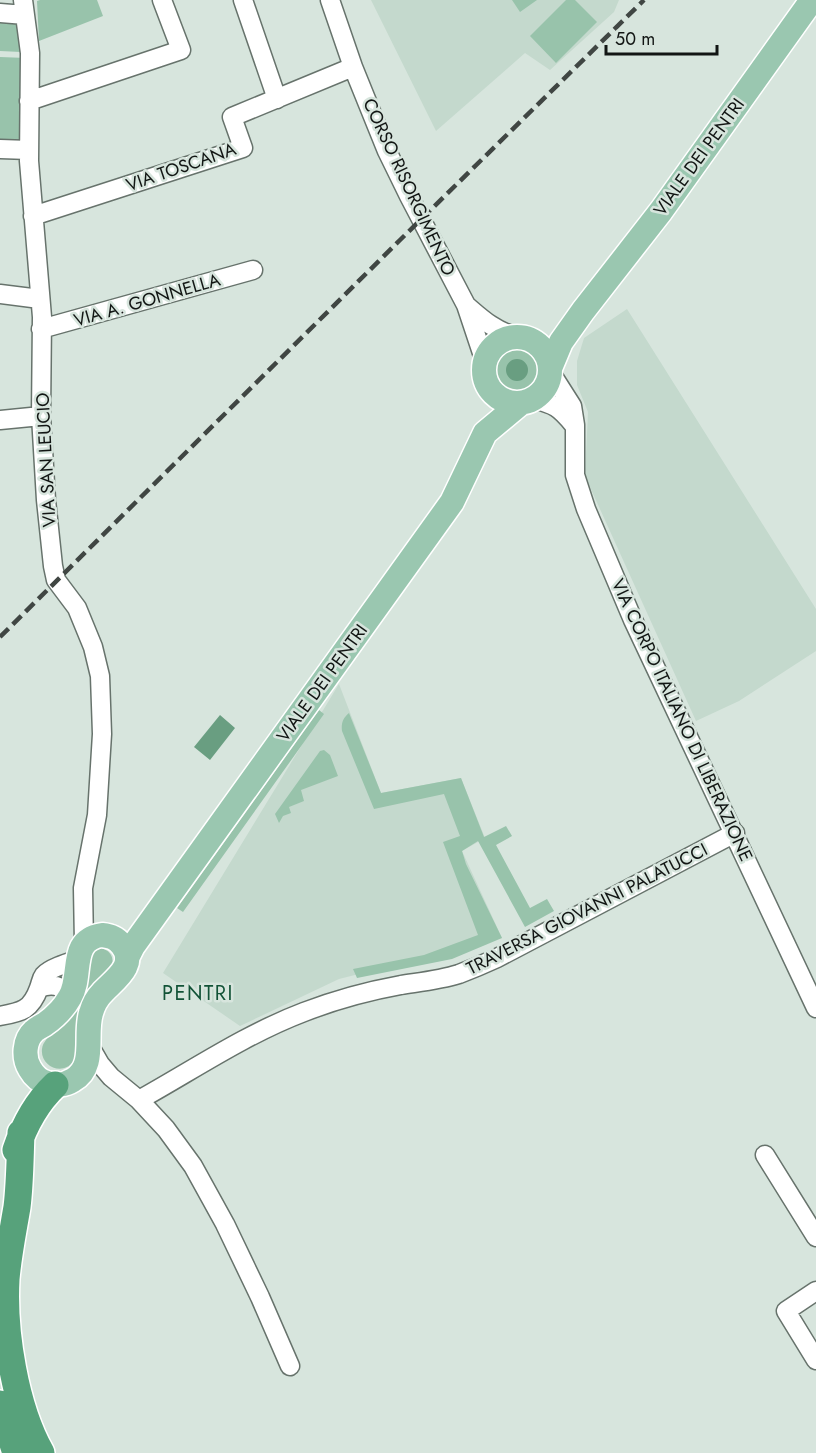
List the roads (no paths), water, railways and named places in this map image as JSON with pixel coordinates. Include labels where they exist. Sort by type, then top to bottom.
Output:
[{"type":"highway","points":[[0,1200],[21,1133],[55,1079]]},
{"type":"highway","points":[[0,1158],[26,1111],[32,1090],[55,1079]]},
{"type":"highway","points":[[21,1133],[17,1206],[6,1280],[8,1329],[14,1376],[34,1440],[41,1453]]},
{"type":"highway","points":[[0,1404],[16,1453]]},
{"type":"main road","name":"VIALE DEI PENTRI","points":[[551,369],[561,342],[661,211],[812,0]]},
{"type":"main road","name":"VIALE DEI PENTRI","points":[[519,336],[558,328],[583,311]]},
{"type":"main road","points":[[519,336],[542,346],[549,359],[550,379],[544,391],[527,401],[508,402],[497,396],[488,386],[484,368],[489,351],[494,345],[519,336]]},
{"type":"main road","name":"VIALE DEI PENTRI","points":[[102,947],[133,946],[452,502],[485,433],[484,368]]},
{"type":"main road","name":"VIALE DEI PENTRI","points":[[485,433],[527,401]]},
{"type":"main road","name":"VIALE DEI PENTRI","points":[[55,1079],[83,1070],[88,1057],[90,1014],[101,994],[125,968],[102,947]]},
{"type":"main road","points":[[55,1079],[27,1064],[25,1048],[32,1032],[54,1017],[63,1007],[71,996],[75,984],[102,947]]},
{"type":"street","points":[[29,101],[181,50],[162,0]]},
{"type":"street","points":[[243,0],[278,99]]},
{"type":"street","name":"CORSO RISORGIMENTO","points":[[330,0],[353,67],[387,151],[466,305],[484,368]]},
{"type":"street","points":[[0,13],[24,7]]},
{"type":"street","name":"VIA SAN LEUCIO","points":[[24,7],[30,53],[29,150],[40,298],[41,416],[53,566],[56,580],[76,608],[93,647],[100,676],[102,734],[98,803],[83,888],[83,907],[102,947]]},
{"type":"street","name":"VIA TOSCANA","points":[[33,216],[243,148],[232,117],[353,67]]},
{"type":"street","points":[[0,149],[29,150]]},
{"type":"street","name":"VIA A. GONNELLA","points":[[41,329],[253,270]]},
{"type":"street","points":[[0,294],[40,298]]},
{"type":"street","name":"CORSO RISORGIMENTO","points":[[466,305],[487,324],[504,333],[519,336]]},
{"type":"street","name":"VIA CORPO ITALIANO DI LIBERAZIONE","points":[[551,369],[572,406],[575,475],[586,509],[633,620],[816,1008]]},
{"type":"street","points":[[527,401],[553,404],[574,425]]},
{"type":"street","points":[[0,420],[41,416]]},
{"type":"street","name":"TRAVERSA GIOVANNI PALATUCCI","points":[[139,1100],[248,1038],[304,1011],[391,987],[436,980],[479,966],[735,833]]},
{"type":"street","points":[[0,1016],[21,1012],[30,1006],[42,977],[48,971],[102,947]]},
{"type":"street","points":[[39,988],[57,985],[71,996]]},
{"type":"street","points":[[89,1044],[99,1064],[139,1100],[166,1129],[198,1174],[260,1297],[290,1366]]},
{"type":"street","points":[[55,1079],[95,1073],[111,1077]]},
{"type":"street","points":[[765,1155],[816,1237]]},
{"type":"street","points":[[816,1291],[786,1311],[816,1360]]},
{"type":"railway","points":[[0,637],[644,0]]},
{"type":"district","name":"PENTRI","points":[[198,993]]}]
